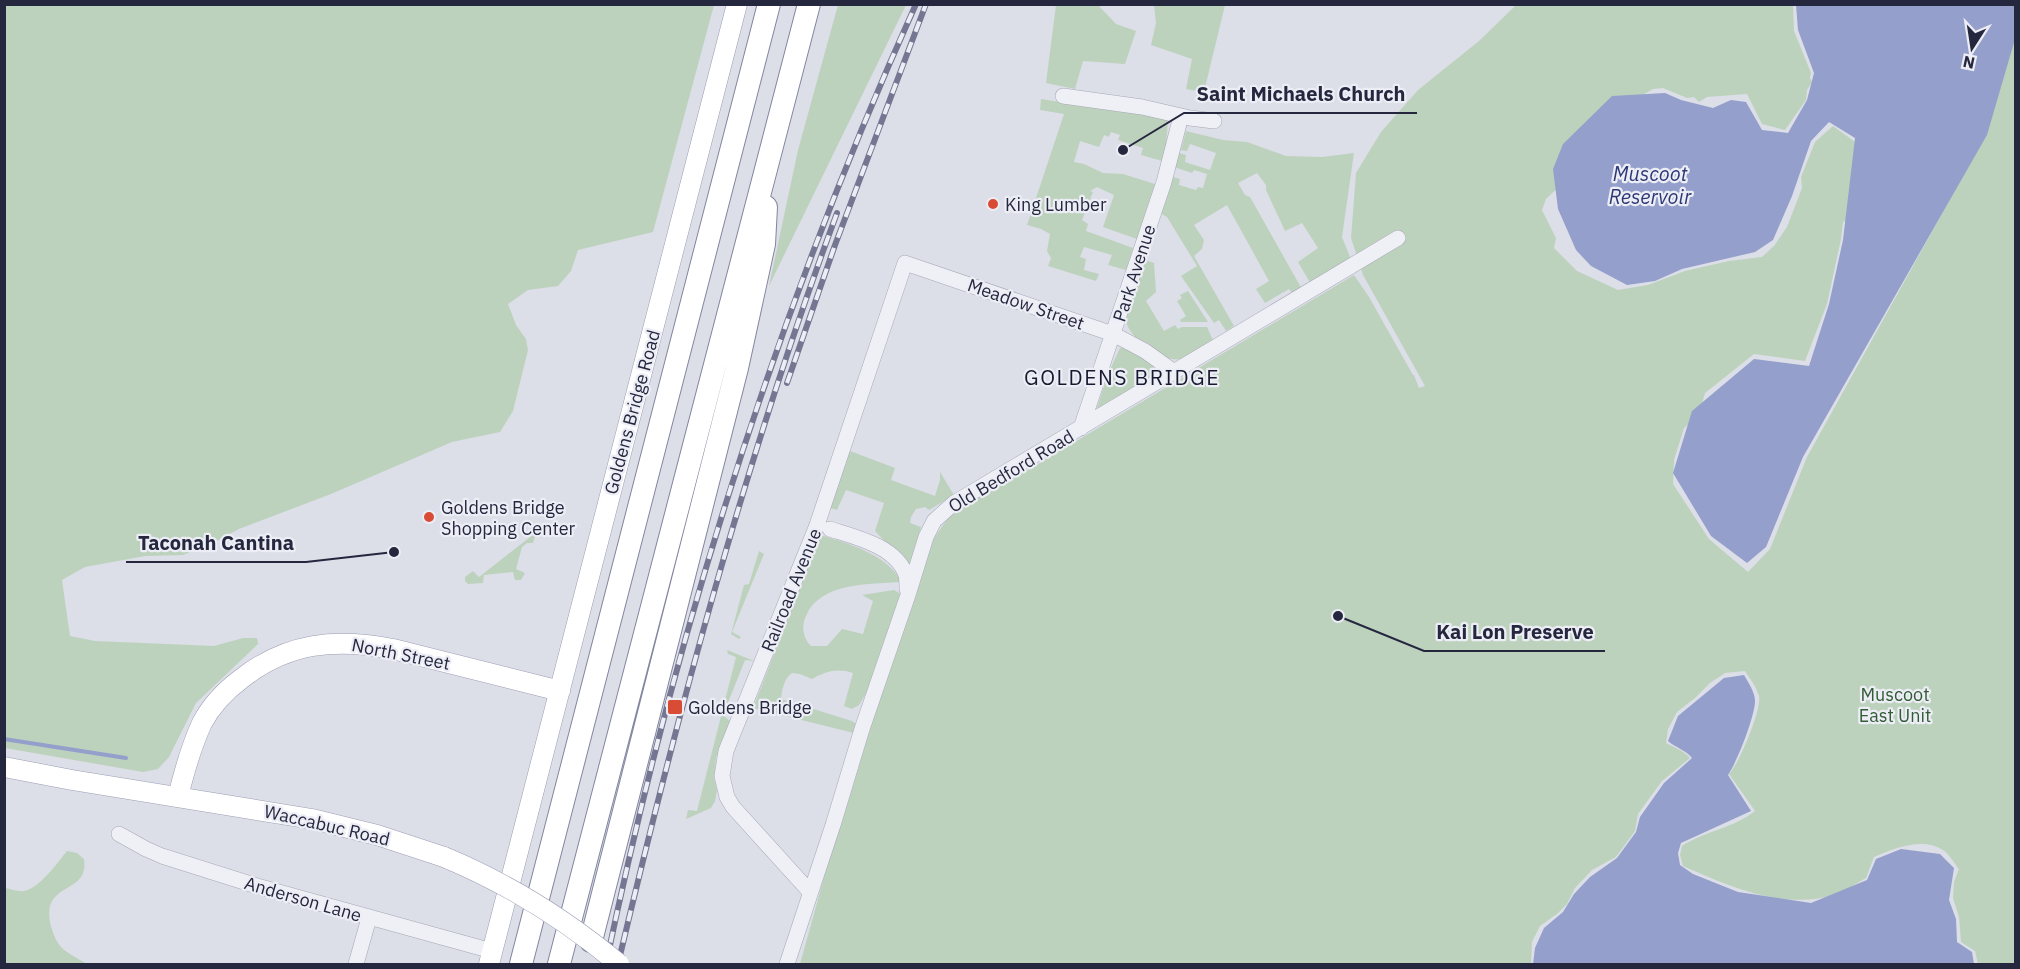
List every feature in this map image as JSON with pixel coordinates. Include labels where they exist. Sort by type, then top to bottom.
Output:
[{"type":"highway","points":[[521,964],[769,4]]},
{"type":"highway","points":[[560,964],[809,4]]},
{"type":"highway","points":[[591,941],[730,399],[764,244],[770,155]]},
{"type":"main road","name":"Goldens Bridge Road","points":[[491,958],[736,4]]},
{"type":"main road","name":"North Street","points":[[178,798],[194,744],[203,722],[215,704],[249,673],[295,649],[341,642],[365,644],[560,691]]},
{"type":"main road","name":"Waccabuc Road","points":[[4,767],[346,826],[444,857],[501,882],[533,900],[619,964]]},
{"type":"street","points":[[1063,96],[1142,107],[1214,121]]},
{"type":"street","name":"Park Avenue","points":[[1081,428],[1164,182],[1181,116]]},
{"type":"street","name":"Old Bedford Road","points":[[787,964],[862,729],[926,537],[934,520],[954,503],[1398,238]]},
{"type":"street","name":"Meadow Street","points":[[905,263],[1113,334],[1145,351],[1173,371]]},
{"type":"street","name":"Railroad Avenue","points":[[810,892],[733,807],[724,788],[723,764],[726,751],[817,525],[905,263]]},
{"type":"street","points":[[830,529],[862,540],[892,556],[906,575],[908,595]]},
{"type":"street","name":"Anderson Lane","points":[[119,834],[162,856],[369,918],[491,958]]},
{"type":"street","points":[[356,964],[369,918]]},
{"type":"green space","points":[[4,5],[714,5],[653,232],[578,250],[571,271],[558,286],[528,290],[508,304],[516,325],[526,339],[528,350],[513,411],[500,432],[452,442],[331,494],[239,529],[211,544],[183,555],[145,556],[85,567],[62,580],[70,636],[95,641],[214,646],[243,638],[257,638],[258,644],[196,703],[169,757],[158,769],[143,772],[5,748]]},
{"type":"green space","points":[[838,5],[906,5],[769,286],[798,150]]},
{"type":"green space","points":[[1056,5],[1098,5],[1116,24],[1136,31],[1125,64],[1083,61],[1075,89],[1046,83]]},
{"type":"green space","points":[[1154,5],[1225,5],[1204,92],[1186,89],[1192,59],[1151,45],[1156,23]]},
{"type":"green space","name":"Muscoot East Unit","points":[[1516,5],[1793,5],[1794,31],[1811,73],[1812,82],[1807,90],[1806,100],[1785,130],[1762,124],[1747,94],[1707,97],[1699,102],[1694,97],[1687,98],[1663,88],[1653,89],[1634,100],[1589,158],[1546,199],[1542,210],[1556,238],[1554,248],[1577,271],[1618,290],[1648,285],[1685,271],[1729,261],[1762,257],[1774,246],[1787,227],[1802,188],[1801,177],[1815,142],[1833,126],[1862,147],[1846,221],[1843,222],[1827,304],[1805,361],[1754,354],[1705,393],[1699,415],[1684,428],[1674,460],[1673,484],[1709,539],[1748,572],[1770,549],[1807,457],[1974,156],[2015,5],[2015,964],[1978,964],[1975,951],[1961,942],[1959,917],[1953,898],[1954,882],[1959,869],[1943,850],[1935,846],[1908,845],[1874,857],[1866,878],[1837,894],[1817,899],[1798,900],[1758,894],[1720,882],[1683,866],[1680,855],[1682,846],[1738,822],[1755,811],[1729,774],[1749,736],[1759,703],[1756,689],[1745,671],[1725,673],[1677,712],[1668,729],[1666,743],[1690,758],[1662,781],[1638,814],[1635,831],[1616,857],[1592,870],[1575,888],[1567,904],[1540,926],[1532,942],[1531,964],[800,964],[845,802],[848,803],[883,686],[934,538],[948,518],[990,490],[1028,470],[1354,275],[1414,375],[1419,388],[1425,386],[1363,275],[1351,238],[1356,173],[1381,132],[1418,90],[1479,41]]},
{"type":"green space","points":[[1041,99],[1168,120],[1162,161],[1141,155],[1143,148],[1118,140],[1120,135],[1111,132],[1109,137],[1104,135],[1099,147],[1080,141],[1074,162],[1103,173],[1123,174],[1155,184],[1137,239],[1103,227],[1114,195],[1097,187],[1090,191],[1093,192],[1082,220],[1088,224],[1086,231],[1133,248],[1126,270],[1108,265],[1112,255],[1084,247],[1080,257],[1086,259],[1084,270],[1099,274],[1096,281],[1048,266],[1051,258],[1047,251],[1050,234],[1027,225],[1064,114],[1040,110]]},
{"type":"green space","points":[[1186,131],[1223,140],[1247,142],[1286,156],[1322,157],[1354,153],[1342,237],[1352,262],[1312,286],[1298,262],[1318,248],[1302,223],[1285,231],[1266,190],[1266,185],[1257,173],[1238,183],[1245,195],[1250,197],[1303,291],[1295,296],[1289,289],[1265,303],[1256,289],[1269,281],[1227,205],[1194,225],[1204,240],[1202,249],[1194,256],[1234,326],[1226,331],[1219,320],[1214,323],[1181,276],[1197,266],[1167,217],[1158,212],[1170,176],[1180,179],[1179,185],[1196,190],[1198,187],[1203,188],[1207,174],[1194,170],[1192,173],[1174,167],[1179,153],[1186,155],[1185,162],[1210,170],[1216,153],[1190,144],[1187,151],[1181,150]]},
{"type":"green space","points":[[1143,259],[1154,263],[1156,292],[1146,301],[1164,331],[1175,325],[1178,329],[1207,327],[1213,340],[1185,358],[1165,357],[1146,347],[1131,332],[1127,324],[1128,304]]},
{"type":"green space","points":[[1188,291],[1208,322],[1181,322],[1180,320],[1186,316],[1177,301],[1182,298],[1180,295]]},
{"type":"green space","points":[[1124,347],[1144,358],[1158,374],[1095,414],[1108,374],[1120,348]]},
{"type":"green space","points":[[850,451],[895,468],[891,480],[935,496],[940,472],[954,495],[929,510],[925,507],[916,509],[911,517],[910,523],[921,527],[909,567],[875,531],[884,503],[846,490],[837,510],[830,508]]},
{"type":"green space","points":[[536,523],[538,525],[533,543],[527,543],[522,547],[516,569],[525,573],[521,580],[515,580],[513,572],[484,575],[483,583],[468,584],[465,581],[465,577],[473,571],[479,577],[534,534],[530,527]]},
{"type":"green space","points":[[821,535],[855,546],[877,557],[895,572],[902,582],[861,585],[834,591],[813,605],[804,620],[803,628],[808,643],[811,646],[827,646],[842,629],[863,634],[873,601],[862,595],[894,590],[901,594],[868,690],[859,705],[852,709],[844,706],[853,673],[832,671],[812,679],[792,673],[784,684],[781,699],[852,721],[856,724],[854,733],[753,708]]},
{"type":"green space","points":[[759,551],[764,554],[732,632],[741,637],[739,639],[731,634],[744,585],[749,584]]},
{"type":"green space","points":[[727,650],[754,661],[745,660],[723,715],[730,721],[716,758],[715,801],[711,808],[686,819],[688,810],[697,811],[736,657],[728,654]]},
{"type":"green space","points":[[67,851],[77,853],[84,859],[84,871],[80,879],[52,901],[49,911],[51,926],[60,946],[87,964],[5,964],[5,888],[17,891],[30,889],[48,874]]},
{"type":"water","name":"Muscoot Reservoir","points":[[1796,5],[2015,5],[2015,39],[1987,135],[1803,457],[1766,547],[1747,563],[1711,536],[1673,473],[1692,411],[1754,359],[1809,366],[1829,304],[1843,240],[1855,138],[1829,122],[1811,141],[1792,196],[1773,240],[1755,252],[1682,269],[1655,281],[1627,285],[1591,266],[1576,250],[1558,209],[1553,169],[1563,144],[1612,96],[1665,93],[1681,100],[1713,108],[1731,100],[1746,102],[1762,130],[1788,133],[1807,100],[1814,73],[1798,30]]},
{"type":"water","points":[[1744,675],[1754,694],[1754,708],[1745,739],[1728,775],[1751,811],[1681,843],[1678,853],[1680,865],[1693,874],[1738,892],[1811,903],[1867,880],[1876,859],[1901,849],[1940,854],[1954,868],[1949,900],[1956,919],[1957,942],[1972,952],[1974,964],[1533,964],[1535,948],[1544,928],[1563,912],[1574,894],[1590,877],[1617,858],[1636,832],[1640,817],[1664,783],[1692,758],[1668,741],[1678,716],[1724,678]]},
{"type":"waterway","points":[[4,739],[126,758]]},
{"type":"railway","points":[[606,964],[633,840],[664,718],[697,597],[734,476],[818,238],[865,121],[916,4]]},
{"type":"railway","points":[[787,383],[835,245],[926,4]]},
{"type":"railway","points":[[618,964],[665,774],[716,586],[773,398],[837,213]]},
{"type":"place","name":"Saint Michaels Church","points":[[1123,150]]},
{"type":"place","name":"King Lumber","points":[[993,204]]},
{"type":"place","name":"Goldens Bridge Shopping Center","points":[[429,517]]},
{"type":"place","name":"Taconah Cantina","points":[[394,552]]},
{"type":"place","name":"Kai Lon Preserve","points":[[1338,616]]},
{"type":"place","name":"Goldens Bridge","points":[[675,707]]},
{"type":"district","name":"GOLDENS BRIDGE","points":[[1122,377]]}]
